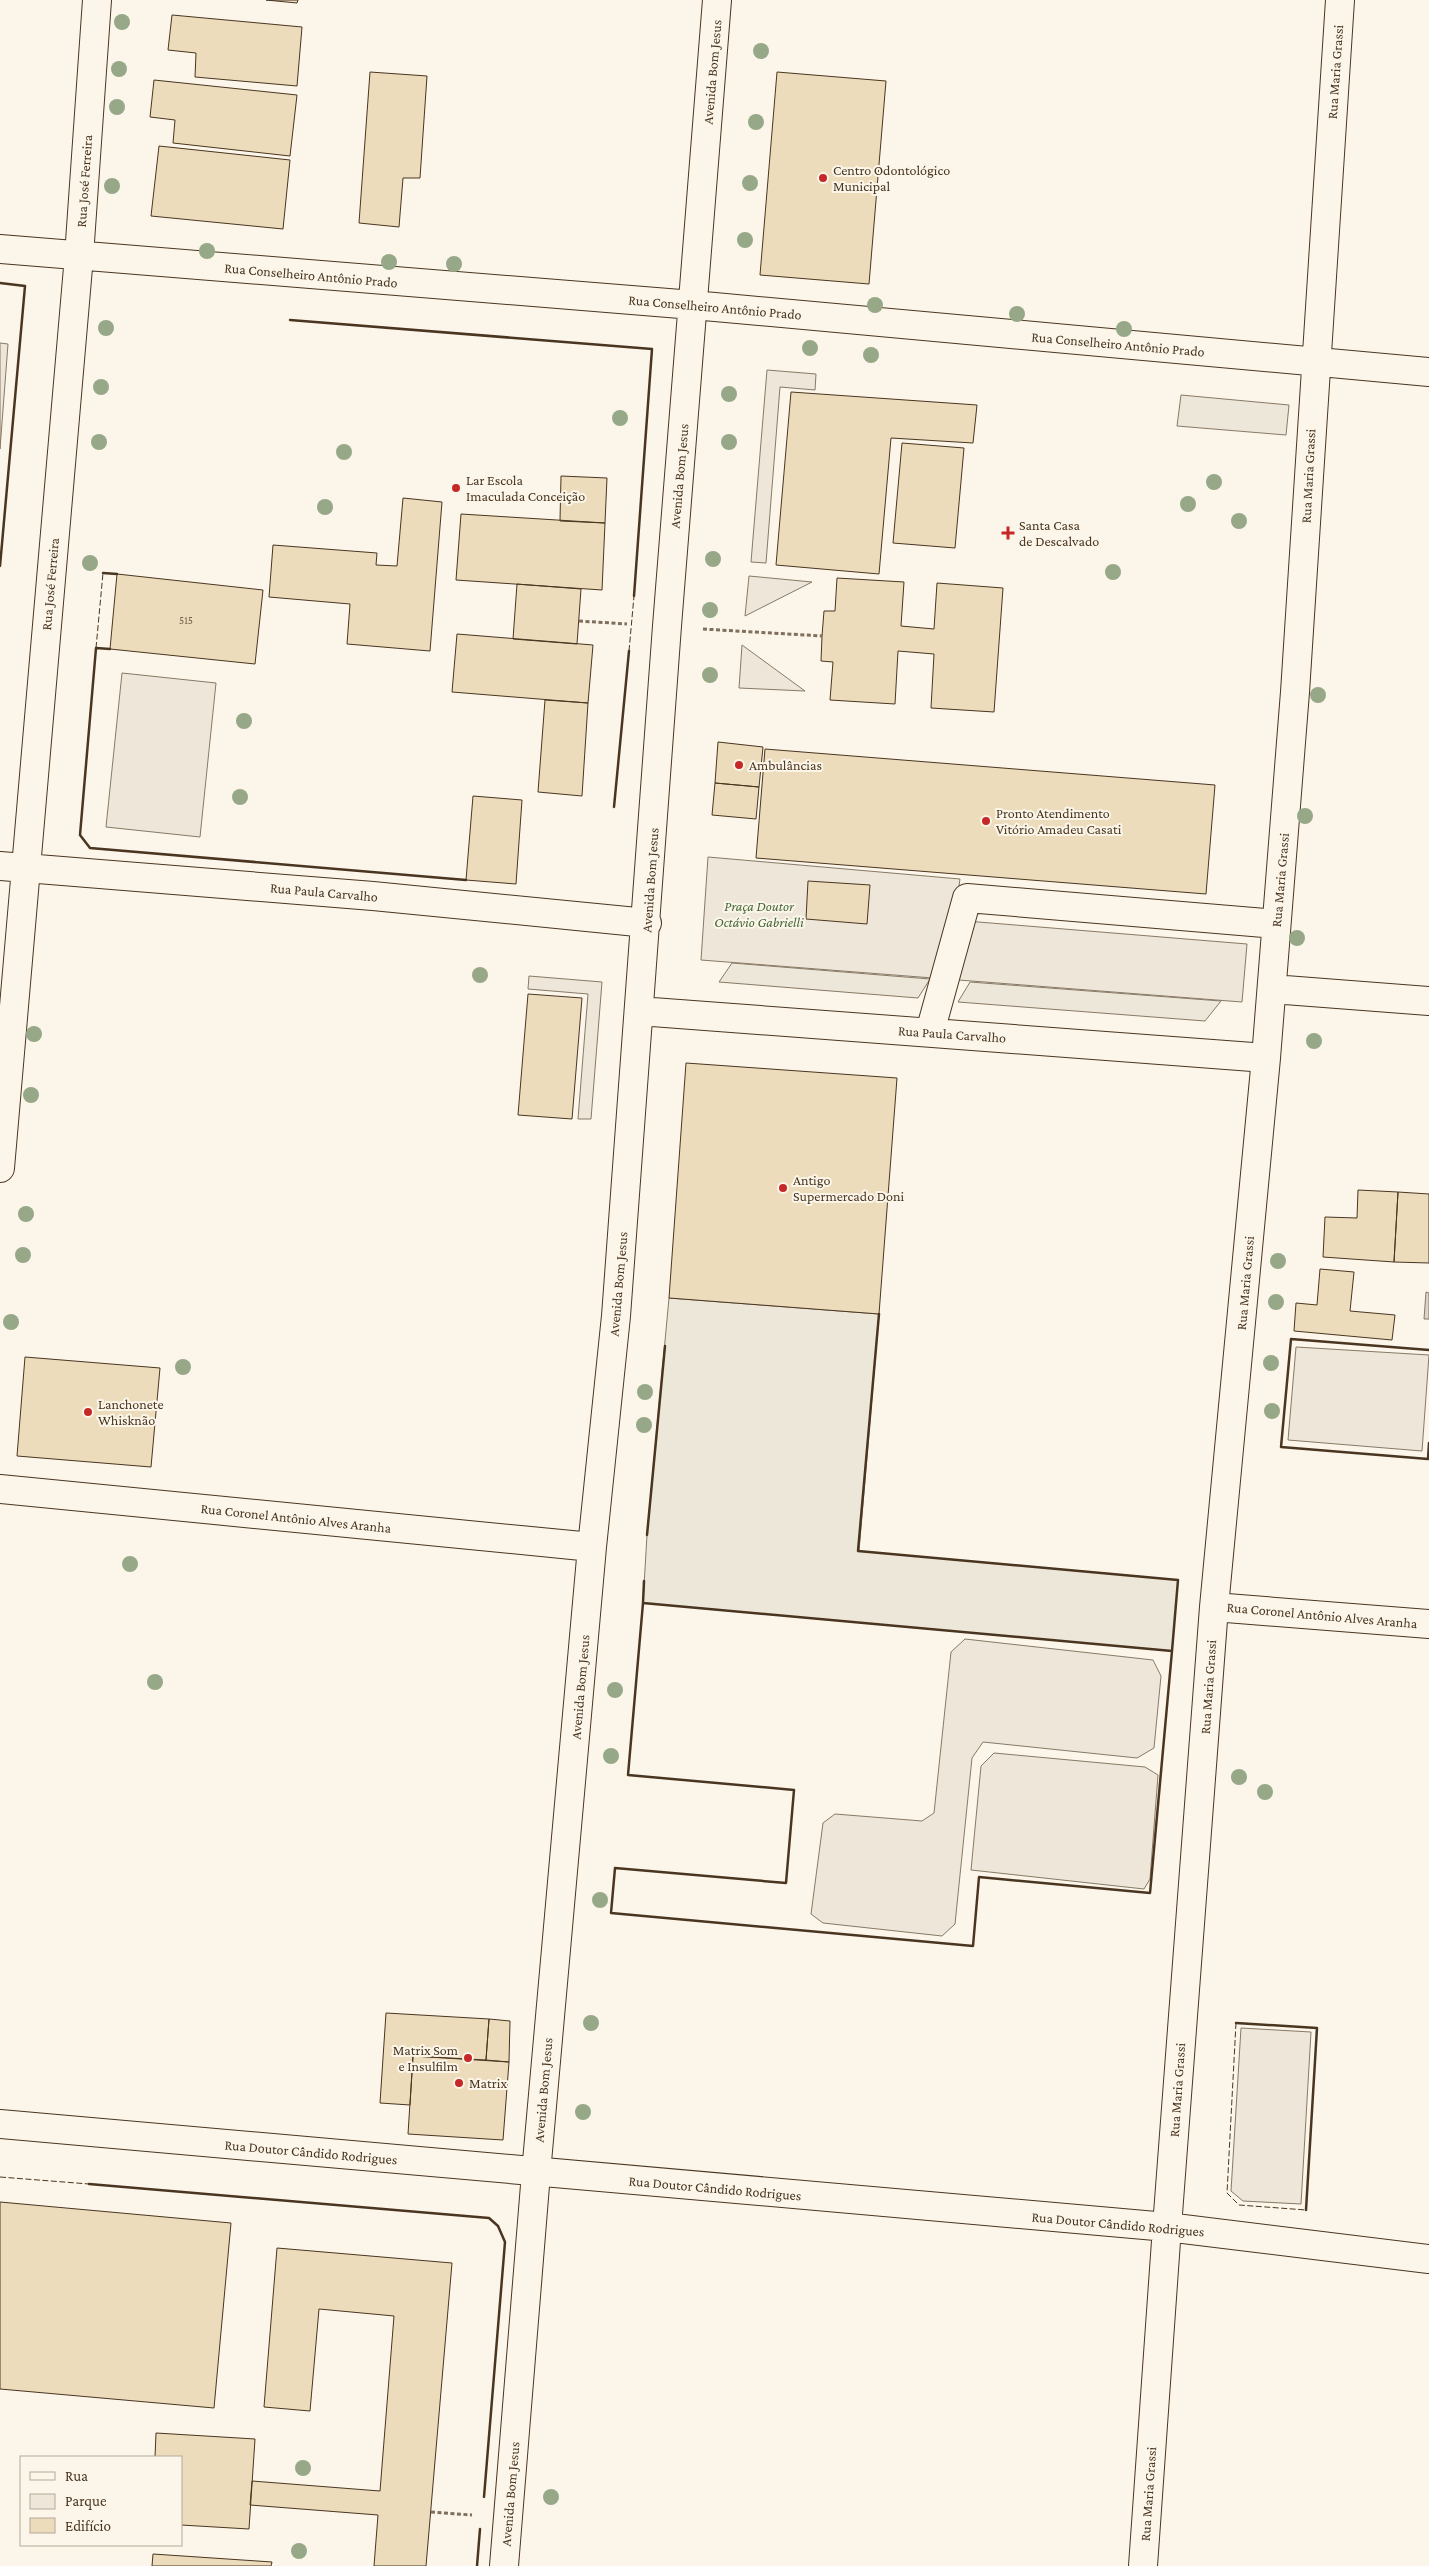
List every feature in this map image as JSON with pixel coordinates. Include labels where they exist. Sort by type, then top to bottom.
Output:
[{"type":"street","name":"Rua José Ferreira","points":[[0,1168],[13,867],[79,256],[97,0]]},
{"type":"street","name":"Avenida Bom Jesus","points":[[504,2566],[536,2173],[592,1547],[616,1316],[717,0]]},
{"type":"street","name":"Rua Maria Grassi","points":[[1143,2566],[1166,2227],[1214,1607],[1266,1058],[1296,692],[1315,362],[1340,0]]},
{"type":"street","name":"Rua Conselheiro Antônio Prado","points":[[0,249],[693,305],[1429,372]]},
{"type":"street","name":"Rua Paula Carvalho","points":[[13,867],[373,896],[647,923]]},
{"type":"street","points":[[930,1032],[967,898],[1276,924]]},
{"type":"street","points":[[1272,989],[1429,1001]]},
{"type":"street","name":"Rua Paula Carvalho","points":[[639,1011],[1266,1058]]},
{"type":"street","name":"Rua Coronel Antônio Alves Aranha","points":[[0,1489],[592,1547]]},
{"type":"street","name":"Rua Coronel Antônio Alves Aranha","points":[[1214,1607],[1429,1624]]},
{"type":"street","name":"Rua Doutor Cândido Rodrigues","points":[[0,2124],[536,2173],[1166,2227],[1429,2259]]},
{"type":"path","points":[[579,621],[627,624]]},
{"type":"path","points":[[668,626],[822,636]]},
{"type":"path","points":[[431,2512],[476,2515]]},
{"type":"green space","points":[[0,343],[8,344],[0,449]]},
{"type":"green space","points":[[767,370],[816,374],[815,390],[780,387],[766,563],[751,562]]},
{"type":"green space","points":[[749,576],[812,582],[745,616]]},
{"type":"green space","points":[[742,645],[805,691],[739,688]]},
{"type":"green space","points":[[122,673],[216,683],[200,837],[106,827]]},
{"type":"green space","name":"Praça Doutor Octávio Gabrielli","points":[[708,857],[960,879],[954,920],[1247,944],[1242,1002],[701,960]]},
{"type":"green space","points":[[529,976],[602,982],[591,1119],[578,1119],[588,994],[528,989]]},
{"type":"green space","points":[[1296,1347],[1429,1355],[1422,1451],[1288,1440]]},
{"type":"green space","points":[[965,1639],[1153,1660],[1161,1676],[1154,1748],[1137,1758],[983,1742],[972,1758],[955,1924],[942,1936],[823,1923],[811,1914],[823,1823],[835,1814],[922,1821],[934,1813],[951,1652]]},
{"type":"green space","points":[[994,1753],[1145,1767],[1158,1775],[1150,1879],[1144,1889],[971,1870],[981,1766]]},
{"type":"green space","points":[[1241,2028],[1311,2032],[1301,2204],[1243,2201],[1231,2191]]},
{"type":"shaded area","points":[[1181,395],[1289,405],[1286,435],[1177,426]]},
{"type":"shaded area","points":[[732,963],[930,979],[918,998],[719,982]]},
{"type":"shaded area","points":[[970,982],[1221,1001],[1205,1021],[958,1002]]},
{"type":"shaded area","points":[[1426,1292],[1429,1293],[1429,1319],[1424,1319]]},
{"type":"shaded area","points":[[669,1298],[879,1314],[859,1551],[1178,1580],[1172,1651],[643,1603],[647,1535]]},
{"type":"building","points":[[266,0],[298,0],[297,3]]},
{"type":"building","points":[[172,15],[302,27],[297,86],[195,77],[196,53],[168,50]]},
{"type":"building","points":[[370,72],[427,76],[420,178],[403,178],[399,227],[359,223]]},
{"type":"building","name":"Centro Odontológico Municipal","points":[[777,72],[886,81],[869,284],[760,275]]},
{"type":"building","points":[[154,80],[297,95],[290,156],[173,143],[175,120],[150,117]]},
{"type":"building","points":[[159,146],[290,160],[283,229],[151,216]]},
{"type":"building","points":[[791,392],[977,405],[973,443],[891,438],[879,574],[776,565]]},
{"type":"building","points":[[902,443],[964,448],[955,548],[893,543]]},
{"type":"building","points":[[561,476],[607,478],[605,523],[560,521]]},
{"type":"building","points":[[403,498],[442,502],[430,651],[347,644],[350,604],[269,597],[273,545],[377,553],[376,565],[397,566]]},
{"type":"building","points":[[461,514],[605,523],[602,590],[456,580]]},
{"type":"building","points":[[117,574],[263,590],[255,664],[110,649]]},
{"type":"building","points":[[837,578],[904,582],[901,626],[934,629],[937,583],[1003,588],[994,712],[931,708],[934,654],[898,651],[895,704],[830,700],[833,662],[821,661],[822,636],[824,611],[835,611]]},
{"type":"building","points":[[517,584],[581,589],[577,644],[513,639]]},
{"type":"building","points":[[457,634],[593,645],[588,703],[452,692]]},
{"type":"building","points":[[545,700],[588,703],[582,796],[538,792]]},
{"type":"building","name":"Ambulâncias","points":[[718,742],[763,747],[759,787],[715,783]]},
{"type":"building","name":"Pronto Atendimento Vitório Amadeu Casati","points":[[765,749],[1215,785],[1206,894],[756,858]]},
{"type":"building","points":[[715,783],[759,787],[756,819],[712,815]]},
{"type":"building","points":[[473,796],[522,800],[516,884],[466,880]]},
{"type":"building","points":[[808,881],[870,885],[867,924],[806,919]]},
{"type":"building","points":[[528,994],[582,998],[572,1119],[518,1115]]},
{"type":"building","name":"Antigo Supermercado Doni","points":[[686,1063],[897,1078],[879,1314],[669,1298]]},
{"type":"building","points":[[1358,1190],[1398,1192],[1394,1262],[1323,1257],[1325,1217],[1357,1218]]},
{"type":"building","points":[[1398,1192],[1429,1194],[1429,1263],[1394,1262]]},
{"type":"building","points":[[1320,1269],[1354,1272],[1350,1311],[1395,1315],[1392,1340],[1294,1331],[1296,1303],[1317,1305]]},
{"type":"building","name":"Lanchonete Whisknão","points":[[25,1357],[160,1368],[151,1467],[17,1456]]},
{"type":"building","name":"Matrix Som e Insulfilm","points":[[386,2013],[489,2019],[486,2060],[413,2056],[410,2105],[380,2103]]},
{"type":"building","points":[[489,2019],[510,2021],[509,2062],[486,2060]]},
{"type":"building","name":"Matrix","points":[[413,2056],[509,2062],[503,2140],[408,2134]]},
{"type":"building","points":[[0,2202],[231,2223],[214,2408],[0,2389]]},
{"type":"building","points":[[277,2248],[452,2263],[426,2566],[374,2566],[378,2515],[250,2505],[252,2481],[380,2491],[394,2316],[319,2309],[310,2411],[264,2407]]},
{"type":"building","points":[[156,2433],[255,2439],[249,2529],[182,2525],[182,2456],[155,2456]]},
{"type":"building","points":[[153,2554],[272,2562],[271,2566],[152,2566]]},
{"type":"fence","points":[[96,648],[103,573]]},
{"type":"fence","points":[[629,651],[634,596]]},
{"type":"fence","points":[[1236,2023],[1227,2193],[1239,2205],[1306,2210]]},
{"type":"fence","points":[[0,2177],[89,2184]]},
{"type":"wall","points":[[0,283],[25,286],[0,566]]},
{"type":"wall","points":[[290,320],[652,349],[634,596]]},
{"type":"wall","points":[[103,573],[117,574]]},
{"type":"wall","points":[[110,649],[96,648],[80,835],[90,848],[466,880]]},
{"type":"wall","points":[[614,807],[629,651]]},
{"type":"wall","points":[[879,1314],[858,1551],[1178,1580],[1172,1651]]},
{"type":"wall","points":[[1429,1350],[1291,1339],[1281,1447],[1428,1459],[1429,1443]]},
{"type":"wall","points":[[647,1535],[665,1346]]},
{"type":"wall","points":[[643,1603],[644,1581]]},
{"type":"wall","points":[[643,1603],[1172,1651],[1150,1893],[979,1877],[973,1946],[611,1913],[615,1868],[786,1883],[794,1790],[628,1775],[643,1603]]},
{"type":"wall","points":[[1236,2023],[1317,2028],[1306,2210]]},
{"type":"wall","points":[[89,2184],[489,2218],[498,2226],[505,2242],[484,2497]]},
{"type":"wall","points":[[477,2566],[480,2529]]},
{"type":"place","name":"Centro Odontológico Municipal","points":[[823,178]]},
{"type":"place","name":"Lar Escola Imaculada Conceição","points":[[456,488]]},
{"type":"place","name":"Santa Casa de Descalvado","points":[[1008,533]]},
{"type":"place","name":"Ambulâncias","points":[[739,765]]},
{"type":"place","name":"Pronto Atendimento Vitório Amadeu Casati","points":[[986,821]]},
{"type":"place","name":"Antigo Supermercado Doni","points":[[783,1188]]},
{"type":"place","name":"Lanchonete Whisknão","points":[[88,1412]]},
{"type":"place","name":"Matrix Som e Insulfilm","points":[[468,2058]]},
{"type":"place","name":"Matrix","points":[[459,2083]]}]
